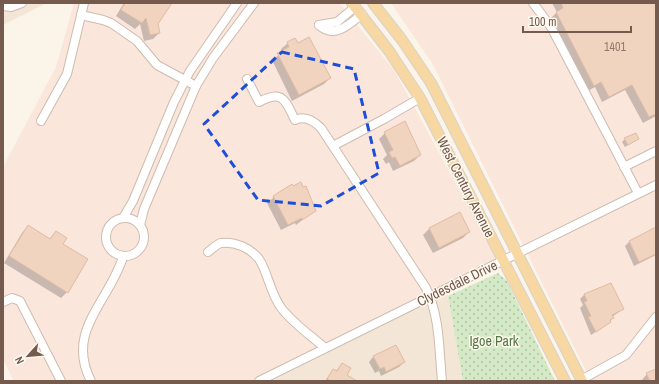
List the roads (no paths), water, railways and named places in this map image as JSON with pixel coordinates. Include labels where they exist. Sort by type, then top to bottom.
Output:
[{"type":"main road","name":"West Century Avenue","points":[[373,3],[402,40],[431,83],[582,380]]},
{"type":"main road","name":"West Century Avenue","points":[[356,8],[389,51],[420,98],[565,381]]},
{"type":"street","points":[[3,6],[11,7],[22,3]]},
{"type":"street","points":[[41,121],[67,74],[84,3]]},
{"type":"street","points":[[123,218],[136,221],[140,225],[143,231],[143,244],[135,254],[123,256],[117,255],[108,246],[106,234],[112,223],[123,218],[133,201],[184,80],[203,49],[237,3]]},
{"type":"street","points":[[140,225],[144,209],[196,86],[217,53],[254,3]]},
{"type":"street","points":[[533,3],[551,27],[638,193]]},
{"type":"street","points":[[81,15],[107,21],[137,41],[157,65],[196,86]]},
{"type":"street","points":[[247,79],[259,102],[272,96],[282,98],[295,120],[304,118],[314,123],[323,132],[430,296],[437,323],[442,381]]},
{"type":"street","points":[[333,146],[420,98]]},
{"type":"street","points":[[624,167],[656,151]]},
{"type":"street","name":"Clydesdale Drive","points":[[259,381],[656,185]]},
{"type":"street","points":[[208,252],[220,243],[233,243],[247,248],[259,260],[281,308],[296,324],[325,348]]},
{"type":"street","points":[[91,381],[83,359],[83,338],[123,256]]},
{"type":"street","points":[[3,302],[12,298],[20,301],[61,381]]},
{"type":"street","points":[[582,380],[626,355],[656,317]]},
{"type":"park label","name":"Igoe Park","points":[[494,341]]}]
